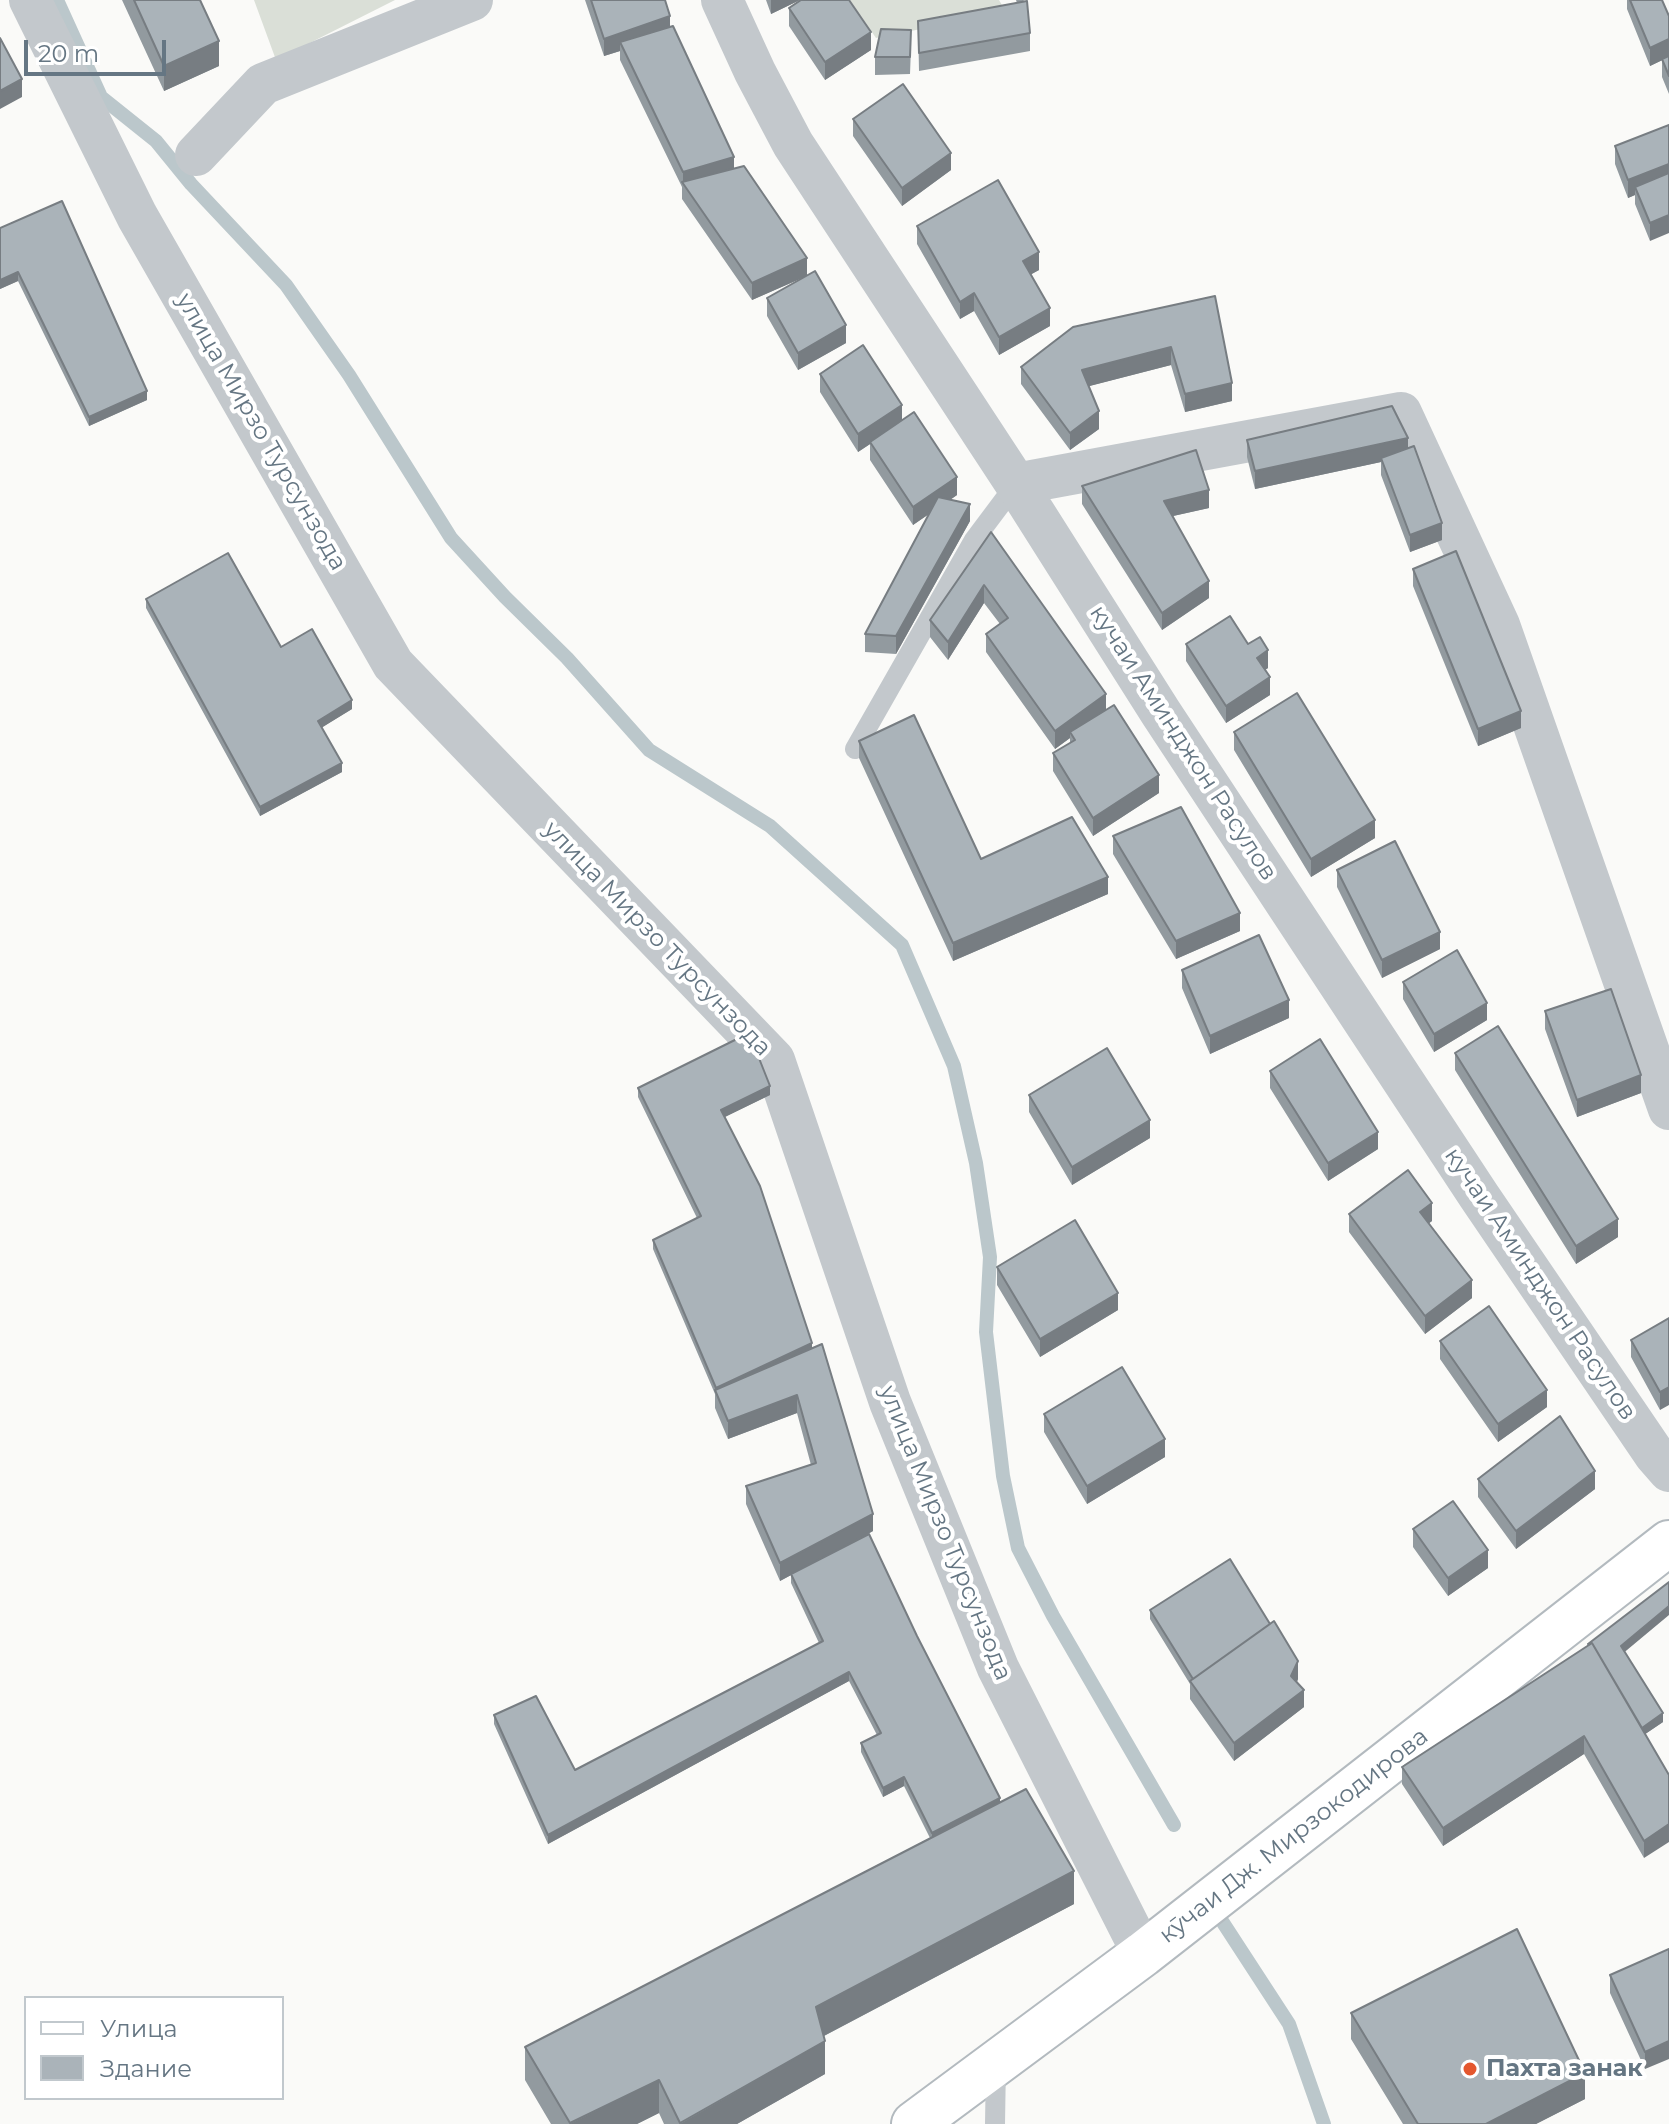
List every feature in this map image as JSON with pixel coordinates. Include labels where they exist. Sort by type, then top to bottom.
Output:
[{"type":"street","name":"улица Мирзо Турсунзода","points":[[30,0],[137,216],[393,664],[774,1060],[890,1402],[998,1668],[1143,1954]]},
{"type":"street","points":[[196,155],[263,84],[472,0]]},
{"type":"street","name":"кучаи Аминджон Расулов","points":[[722,0],[793,144],[1016,484],[1161,713],[1479,1196],[1655,1455],[1669,1471]]},
{"type":"street","points":[[1016,484],[1401,413],[1499,625],[1669,1109]]},
{"type":"street","name":"кӯчаи Дж. Мирзокодирова","points":[[914,2124],[1143,1954],[1669,1543]]},
{"type":"lane","points":[[855,749],[974,540],[1016,484]]},
{"type":"lane","points":[[995,2124],[996,2063]]},
{"type":"shaded area","points":[[254,0],[395,0],[276,60]]},
{"type":"shaded area","points":[[850,0],[999,0],[1006,12],[876,38]]},
{"type":"building","points":[[134,0],[200,0],[219,41],[164,66]]},
{"type":"building","points":[[591,0],[665,0],[670,16],[604,39]]},
{"type":"building","points":[[801,0],[849,0],[871,32],[825,62],[789,8]]},
{"type":"building","points":[[1630,0],[1662,0],[1669,16],[1669,39],[1650,48]]},
{"type":"building","points":[[1027,1],[1030,33],[919,53],[918,21]]},
{"type":"building","points":[[673,26],[734,157],[683,172],[620,42]]},
{"type":"building","points":[[881,29],[911,30],[910,57],[875,57]]},
{"type":"building","points":[[0,38],[22,79],[0,91]]},
{"type":"building","points":[[1669,56],[1669,76],[1662,59]]},
{"type":"building","points":[[903,84],[951,153],[902,188],[853,119]]},
{"type":"building","points":[[1669,125],[1669,164],[1628,180],[1615,146]]},
{"type":"building","points":[[744,166],[807,258],[752,283],[682,182]]},
{"type":"building","points":[[1669,173],[1669,215],[1650,223],[1635,187]]},
{"type":"building","points":[[998,180],[1039,252],[1023,261],[1050,308],[999,337],[974,293],[960,302],[917,226]]},
{"type":"building","points":[[62,201],[147,391],[89,417],[18,272],[0,280],[0,228]]},
{"type":"building","points":[[815,271],[846,325],[798,353],[767,298]]},
{"type":"building","points":[[1215,296],[1232,383],[1185,394],[1171,347],[1082,370],[1099,411],[1070,433],[1021,367],[1073,327]]},
{"type":"building","points":[[863,345],[902,405],[858,434],[820,374]]},
{"type":"building","points":[[1392,406],[1408,438],[1255,471],[1247,440]]},
{"type":"building","points":[[914,412],[957,477],[913,507],[870,442]]},
{"type":"building","points":[[1414,446],[1442,523],[1410,535],[1381,458]]},
{"type":"building","points":[[1196,450],[1209,490],[1164,501],[1209,581],[1162,613],[1082,486]]},
{"type":"building","points":[[938,497],[970,504],[896,636],[865,634]]},
{"type":"building","points":[[991,532],[1106,694],[1055,731],[986,634],[1008,618],[984,585],[948,642],[930,620]]},
{"type":"building","points":[[1456,551],[1521,711],[1478,729],[1413,569]]},
{"type":"building","points":[[228,553],[281,647],[312,629],[352,700],[318,721],[342,763],[260,807],[146,599]]},
{"type":"building","points":[[1230,616],[1248,644],[1260,637],[1268,650],[1257,658],[1270,677],[1226,706],[1186,644]]},
{"type":"building","points":[[1297,693],[1375,820],[1311,859],[1234,732]]},
{"type":"building","points":[[1114,705],[1159,775],[1093,818],[1053,753],[1075,740],[1070,732]]},
{"type":"building","points":[[914,715],[981,859],[1072,817],[1108,877],[953,943],[859,741]]},
{"type":"building","points":[[1181,807],[1240,913],[1176,941],[1113,836]]},
{"type":"building","points":[[1395,841],[1440,932],[1382,960],[1337,870]]},
{"type":"building","points":[[1259,935],[1289,1000],[1210,1036],[1182,970]]},
{"type":"building","points":[[1457,950],[1487,1003],[1434,1034],[1403,982]]},
{"type":"building","points":[[1611,989],[1641,1075],[1577,1100],[1545,1011]]},
{"type":"building","points":[[1498,1026],[1618,1219],[1576,1246],[1455,1053]]},
{"type":"building","points":[[749,1033],[770,1086],[721,1110],[760,1186],[812,1343],[716,1388],[653,1240],[701,1216],[638,1088]]},
{"type":"building","points":[[1320,1039],[1378,1132],[1328,1163],[1270,1071]]},
{"type":"building","points":[[1107,1048],[1150,1120],[1072,1167],[1029,1095]]},
{"type":"building","points":[[1408,1170],[1432,1203],[1420,1212],[1472,1280],[1425,1316],[1349,1214]]},
{"type":"building","points":[[1075,1220],[1118,1293],[1040,1339],[997,1267]]},
{"type":"building","points":[[1489,1306],[1547,1390],[1498,1424],[1440,1341]]},
{"type":"building","points":[[1669,1318],[1669,1387],[1660,1392],[1631,1340]]},
{"type":"building","points":[[822,1344],[873,1514],[780,1563],[746,1486],[816,1463],[797,1395],[728,1421],[715,1390]]},
{"type":"building","points":[[1122,1367],[1165,1439],[1087,1486],[1044,1414]]},
{"type":"building","points":[[1560,1416],[1595,1471],[1516,1531],[1478,1479]]},
{"type":"building","points":[[1453,1501],[1488,1550],[1448,1578],[1413,1529]]},
{"type":"building","points":[[869,1534],[1000,1798],[932,1833],[904,1777],[883,1788],[861,1743],[881,1733],[849,1672],[548,1835],[494,1715],[536,1696],[575,1770],[823,1641],[791,1574]]},
{"type":"building","points":[[1230,1559],[1270,1624],[1193,1679],[1150,1610]]},
{"type":"building","points":[[1669,1582],[1669,1606],[1621,1646],[1663,1713],[1642,1728],[1592,1643],[1588,1644]]},
{"type":"building","points":[[1274,1621],[1298,1661],[1291,1676],[1304,1690],[1234,1743],[1190,1681]]},
{"type":"building","points":[[1592,1643],[1669,1775],[1669,1824],[1644,1841],[1584,1736],[1443,1828],[1402,1767]]},
{"type":"building","points":[[1026,1789],[1074,1871],[816,2007],[825,2041],[680,2123],[659,2080],[570,2123],[525,2047]]},
{"type":"building","name":"Пахта занак","points":[[1517,1929],[1585,2073],[1486,2124],[1418,2124],[1351,2013]]},
{"type":"building","points":[[1669,1949],[1669,2041],[1645,2052],[1610,1975]]},
{"type":"waterway","points":[[57,0],[101,97],[156,141],[191,184],[286,285],[349,375],[451,538],[567,658],[649,750],[770,826],[902,945],[954,1066],[976,1163],[990,1257],[986,1332],[1003,1476],[1018,1548],[1053,1616],[1174,1825]]},
{"type":"waterway","points":[[1220,1918],[1289,2024],[1324,2124]]},
{"type":"place","name":"Пахта занак","points":[[1470,2069]]}]
